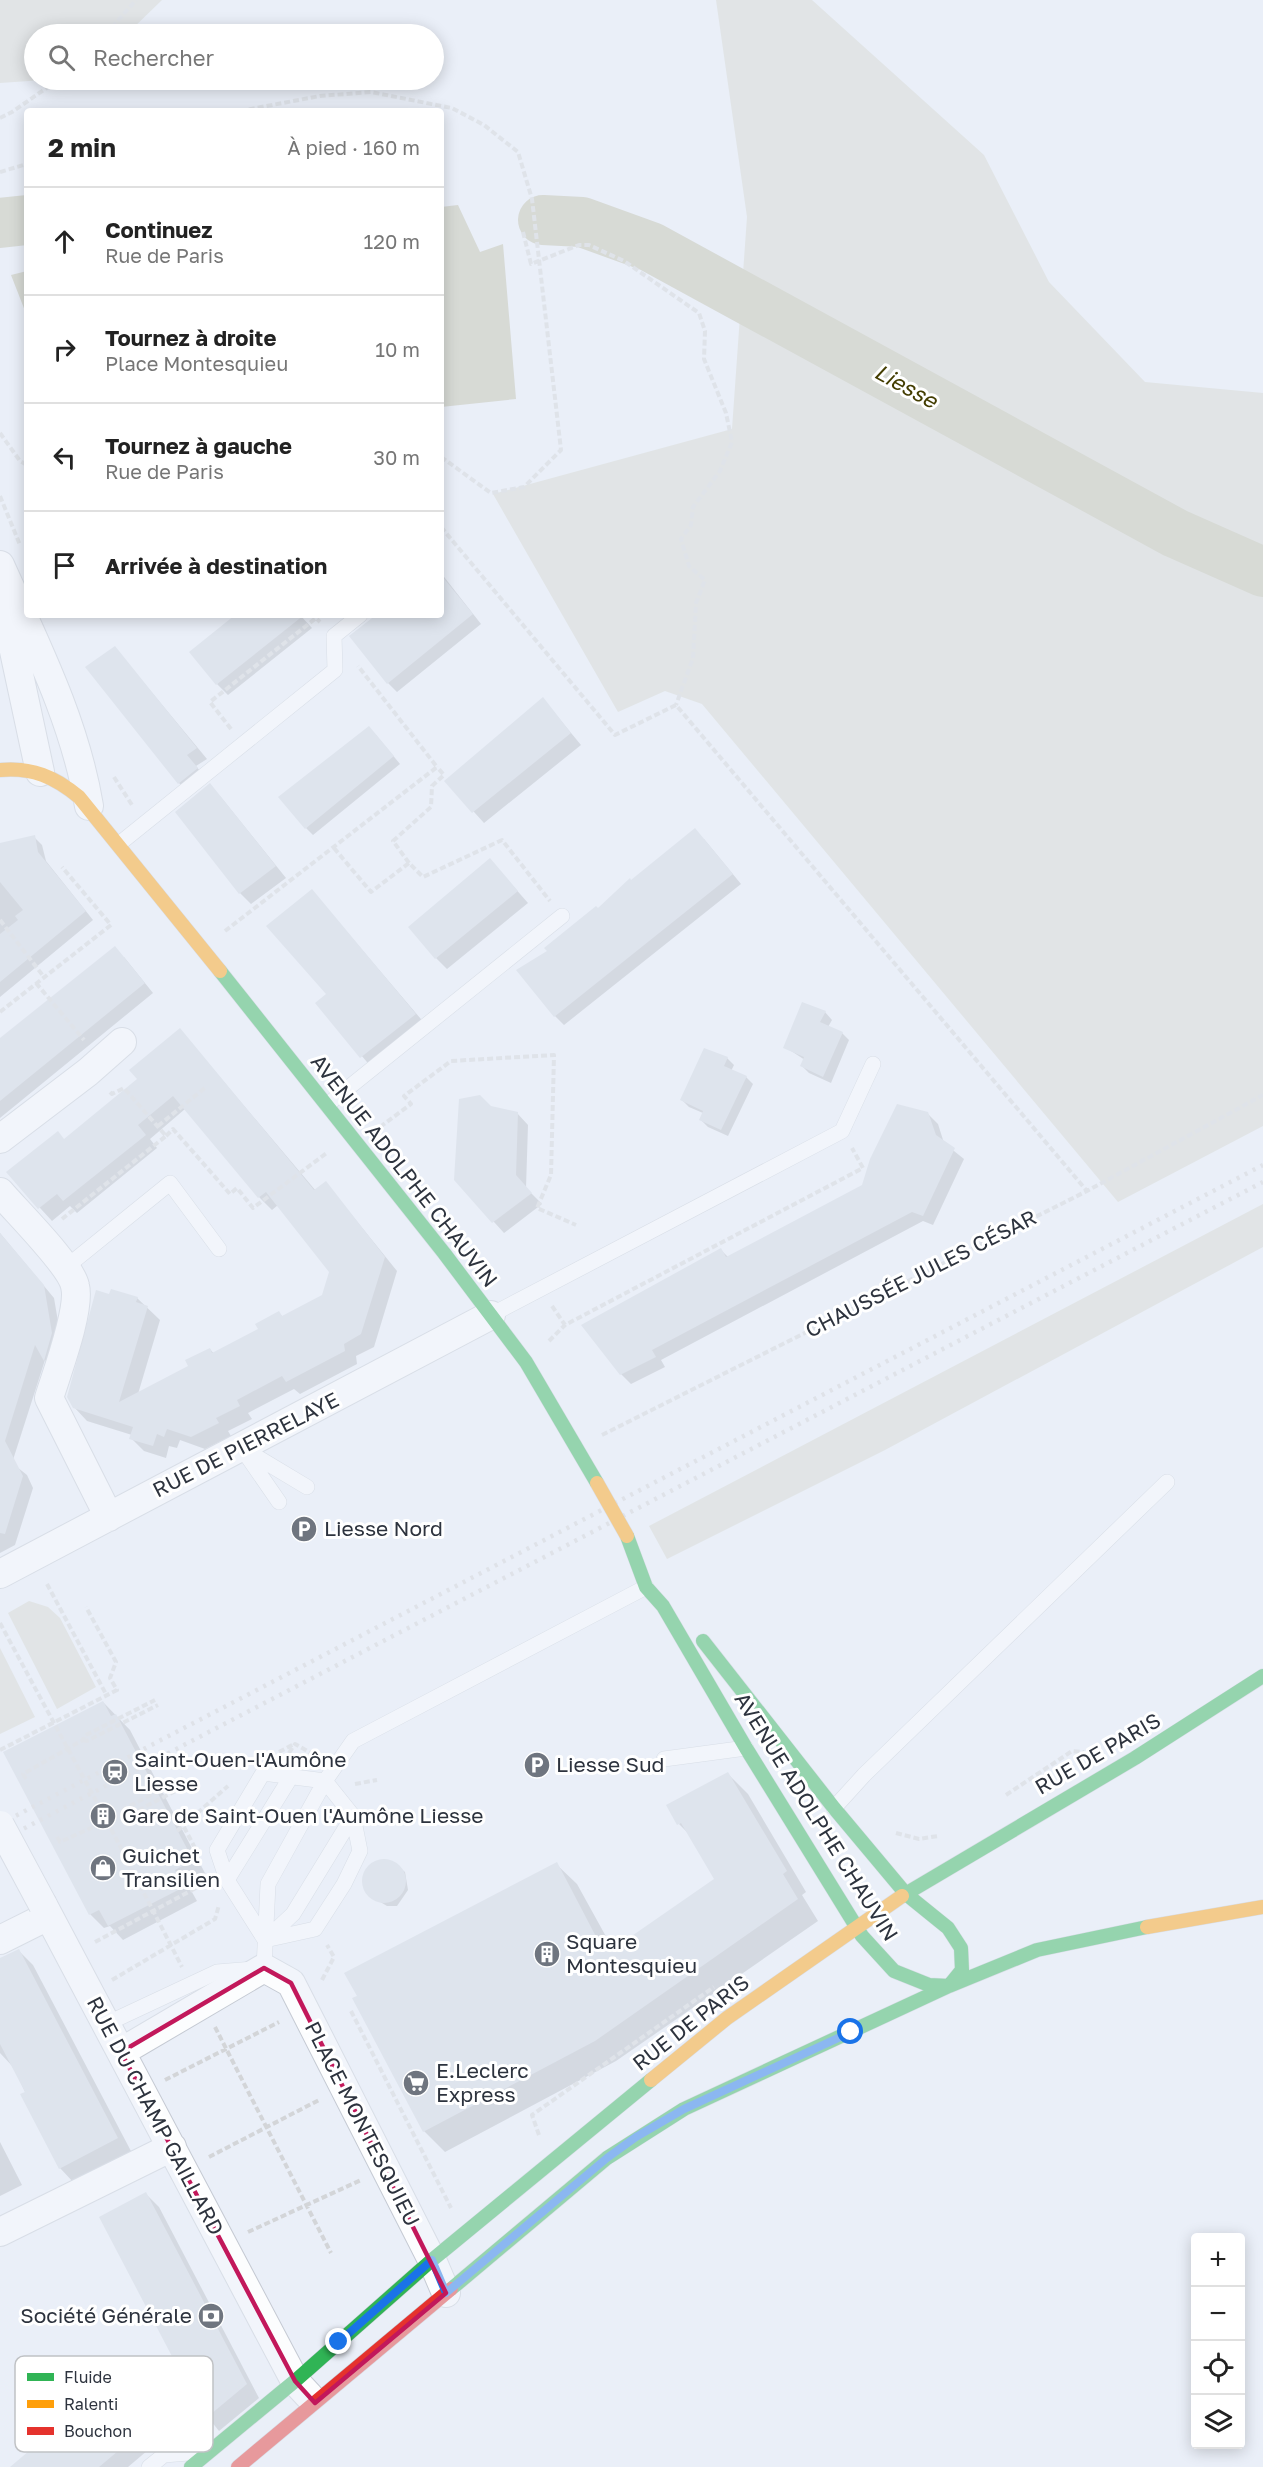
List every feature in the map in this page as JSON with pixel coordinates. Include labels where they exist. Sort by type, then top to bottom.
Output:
[{"type":"main road","points":[[0,770],[18,768],[40,772]]},
{"type":"main road","name":"AVENUE ADOLPHE CHAUVIN","points":[[40,772],[59,779],[89,806],[327,1105],[526,1362],[627,1536],[646,1587],[663,1606],[746,1748],[857,1927],[877,1954],[894,1971],[929,1985],[949,1986],[962,1970],[961,1948],[948,1928],[906,1894],[834,1808],[693,1629],[646,1587]]},
{"type":"main road","name":"RUE DE PARIS","points":[[213,2449],[295,2381],[432,2260],[727,2018],[906,1894],[1135,1758],[1263,1676]]},
{"type":"main road","points":[[238,2467],[607,2158],[636,2137],[722,2090],[949,1986],[1037,1950],[1127,1930],[1263,1907]]},
{"type":"main road","name":"RUE DE PARIS","points":[[190,2467],[209,2452]]},
{"type":"street","points":[[10,556],[24,599]]},
{"type":"street","points":[[0,583],[40,772]]},
{"type":"street","points":[[30,618],[75,742],[89,806]]},
{"type":"street","points":[[0,1139],[95,1066],[122,1042]]},
{"type":"street","points":[[0,1192],[73,1262],[76,1305],[49,1398],[109,1517]]},
{"type":"street","name":"RUE DE PIERRELAYE","points":[[0,1574],[491,1316]]},
{"type":"street","name":"RUE DU CHAMP GAILLARD","points":[[0,1825],[295,2381],[315,2403]]},
{"type":"street","points":[[0,1940],[45,1911]]},
{"type":"street","points":[[121,2052],[264,1968]]},
{"type":"street","name":"PLACE MONTESQUIEU","points":[[264,1968],[291,1983],[432,2260],[446,2293]]},
{"type":"street","points":[[0,2232],[172,2147]]},
{"type":"lane","points":[[119,844],[335,670],[334,636],[356,618]]},
{"type":"lane","points":[[327,1105],[562,916]]},
{"type":"lane","points":[[491,1316],[843,1131],[873,1064]]},
{"type":"lane","points":[[73,1262],[170,1183],[219,1249]]},
{"type":"lane","points":[[242,1448],[307,1487]]},
{"type":"lane","points":[[242,1448],[279,1502]]},
{"type":"lane","points":[[834,1808],[864,1775],[1167,1482]]},
{"type":"lane","points":[[106,2024],[217,1972],[264,1968],[268,1884],[325,1781],[353,1742],[646,1587]]},
{"type":"lane","points":[[664,1759],[746,1748]]},
{"type":"lane","points":[[263,1773],[325,1781],[353,1816],[360,1851],[344,1884],[315,1929],[265,1940],[224,1873],[217,1850],[263,1773]]},
{"type":"lane","points":[[224,1873],[292,1775]]},
{"type":"lane","points":[[265,1940],[293,1914],[353,1816]]},
{"type":"lane","points":[[149,2467],[164,2455],[209,2452]]},
{"type":"path","points":[[115,24],[136,0]]},
{"type":"path","points":[[0,118],[44,90]]},
{"type":"path","points":[[256,108],[321,96],[371,92],[453,108],[484,125],[518,152],[532,199],[561,450],[524,487],[491,493],[444,459]]},
{"type":"path","points":[[0,172],[24,165]]},
{"type":"path","points":[[444,531],[615,735],[676,705],[693,658],[696,603],[705,580],[689,566],[681,539],[691,525],[693,507],[720,471],[732,442],[726,412],[711,381],[704,359],[705,331],[699,313],[624,261],[589,245],[579,245],[531,264],[523,232]]},
{"type":"path","points":[[0,433],[24,463]]},
{"type":"path","points":[[0,496],[10,556]]},
{"type":"path","points":[[243,744],[210,702],[316,618],[334,636],[444,775],[432,786],[431,807],[393,841],[409,863],[423,877],[502,840],[562,916]]},
{"type":"path","points":[[676,705],[1087,1191]]},
{"type":"path","points":[[202,948],[437,767]]},
{"type":"path","points":[[334,848],[371,892],[409,863]]},
{"type":"path","points":[[0,1012],[111,925],[62,867]]},
{"type":"path","points":[[0,920],[44,977]]},
{"type":"path","points":[[36,983],[112,1094],[124,1088],[166,1136]]},
{"type":"path","points":[[357,1144],[411,1104],[404,1096],[451,1061],[554,1055],[551,1175],[537,1208],[576,1226]]},
{"type":"path","points":[[158,1126],[206,1087]]},
{"type":"path","name":"CHAUSSÉE JULES CÉSAR","points":[[576,1448],[1087,1191],[1263,1095]]},
{"type":"path","points":[[73,1262],[54,1226],[173,1129],[230,1194],[237,1188],[253,1208],[313,1164]]},
{"type":"path","points":[[546,1344],[565,1325],[863,1168],[843,1131]]},
{"type":"path","points":[[540,1289],[565,1325]]},
{"type":"path","points":[[47,1584],[107,1696]]},
{"type":"path","points":[[0,1750],[117,1690],[110,1678],[116,1662],[86,1607]]},
{"type":"path","points":[[0,1623],[107,1821],[187,1976]]},
{"type":"path","points":[[85,1741],[84,1736],[155,1700]]},
{"type":"path","points":[[26,1779],[23,1774],[158,1705]]},
{"type":"path","points":[[57,1837],[60,1842],[107,1821],[183,1779]]},
{"type":"path","points":[[356,1784],[377,1780]]},
{"type":"path","points":[[123,1811],[128,1816],[187,1785]]},
{"type":"path","points":[[867,1849],[894,1833],[919,1839],[948,1832]]},
{"type":"path","points":[[95,1942],[224,1873]]},
{"type":"path","points":[[108,1982],[215,1919],[221,1899]]},
{"type":"path","points":[[540,2137],[532,2115],[720,1983]]},
{"type":"path","points":[[156,2084],[304,2009]]},
{"type":"path","points":[[351,2011],[454,2213]]},
{"type":"path","points":[[211,2020],[331,2253]]},
{"type":"path","points":[[354,2030],[360,2028]]},
{"type":"path","points":[[201,2161],[344,2088]]},
{"type":"path","points":[[244,2234],[366,2178]]},
{"type":"highlighted area","points":[[264,1968],[291,1983],[446,2293],[315,2403],[295,2381],[121,2052]]},
{"type":"shaded area","points":[[0,0],[162,0],[137,24],[24,24],[24,81],[0,83]]},
{"type":"shaded area","points":[[716,0],[812,0],[984,155],[1049,282],[1145,382],[1263,393],[1263,1126],[1118,1202],[702,704],[665,691],[618,712],[493,494],[732,429],[747,217]]},
{"type":"shaded area","points":[[458,205],[480,252],[503,244],[516,399],[444,407],[444,207]]},
{"type":"shaded area","points":[[24,272],[24,308],[11,275]]},
{"type":"shaded area","points":[[1263,1204],[1263,1247],[885,1450],[667,1559],[649,1526]]},
{"type":"shaded area","points":[[29,1601],[48,1607],[60,1618],[96,1687],[57,1709],[8,1613]]},
{"type":"shaded area","points":[[0,1648],[35,1717],[0,1734]]},
{"type":"building","points":[[444,579],[473,614],[387,684],[349,636],[372,618],[444,618]]},
{"type":"building","points":[[231,618],[300,618],[216,685],[189,652]]},
{"type":"building","points":[[115,646],[197,748],[187,755],[198,768],[178,784],[85,667]]},
{"type":"building","points":[[543,697],[571,733],[472,813],[444,781]]},
{"type":"building","points":[[369,726],[394,756],[305,829],[278,797]]},
{"type":"building","points":[[210,783],[276,866],[239,894],[175,812]]},
{"type":"building","points":[[695,828],[733,874],[554,1017],[516,970],[547,951],[544,948],[596,906],[598,908],[630,878],[631,880]]},
{"type":"building","points":[[35,835],[38,852],[86,911],[0,982],[0,934],[18,920],[15,916],[23,910],[0,882],[0,843]]},
{"type":"building","points":[[490,858],[518,891],[435,959],[408,927]]},
{"type":"building","points":[[312,889],[416,1014],[360,1058],[315,1003],[326,994],[266,926]]},
{"type":"building","points":[[115,946],[145,983],[0,1101],[0,1038]]},
{"type":"building","points":[[802,1002],[826,1011],[820,1022],[843,1032],[823,1077],[800,1066],[804,1057],[783,1048]]},
{"type":"building","points":[[180,1028],[314,1190],[326,1181],[385,1257],[361,1334],[344,1344],[345,1351],[286,1382],[282,1376],[237,1400],[240,1406],[216,1418],[219,1423],[191,1437],[167,1429],[164,1437],[157,1434],[153,1446],[129,1439],[133,1427],[73,1408],[67,1397],[96,1290],[109,1294],[111,1289],[138,1297],[136,1302],[148,1306],[119,1402],[188,1366],[185,1360],[210,1348],[212,1353],[258,1329],[255,1324],[279,1311],[282,1316],[322,1295],[329,1272],[266,1192],[258,1198],[173,1096],[138,1125],[146,1135],[63,1201],[57,1194],[38,1209],[6,1172],[58,1131],[64,1139],[137,1079],[129,1070]]},
{"type":"building","points":[[704,1048],[728,1057],[724,1066],[747,1076],[721,1130],[699,1120],[703,1111],[680,1100]]},
{"type":"building","points":[[480,1095],[491,1106],[518,1112],[516,1175],[532,1193],[492,1223],[454,1180],[459,1099]]},
{"type":"building","points":[[897,1104],[928,1112],[936,1135],[955,1148],[923,1216],[912,1212],[652,1350],[656,1357],[620,1375],[581,1325],[721,1248],[726,1257],[862,1185],[870,1159]]},
{"type":"building","points":[[0,1233],[44,1285],[52,1333],[44,1361],[35,1345],[5,1441],[23,1476],[5,1534],[0,1533]]},
{"type":"building","name":"Gare de Saint-Ouen l'Aumône Liesse","points":[[103,1701],[111,1716],[116,1714],[193,1860],[175,1870],[184,1887],[108,1926],[99,1910],[89,1915],[3,1752]]},
{"type":"building","name":"Square Montesquieu","points":[[728,1772],[787,1871],[783,1874],[798,1899],[595,2041],[423,2132],[352,1998],[357,1996],[344,1973],[557,1862],[603,1950],[610,1945],[613,1949],[714,1879],[681,1823],[677,1825],[666,1805]]},
{"type":"building","points":[[384,1859],[393,1860],[400,1865],[405,1872],[405,1890],[400,1897],[393,1902],[384,1903],[375,1902],[368,1897],[363,1890],[362,1881],[363,1872],[368,1865],[375,1860]]},
{"type":"building","points":[[19,1949],[118,2138],[59,2169],[20,2094],[25,2092],[0,2044],[0,1958]]},
{"type":"building","points":[[146,2192],[247,2384],[213,2412],[213,2356],[172,2356],[99,2217]]},
{"type":"building","points":[[28,2452],[117,2452],[99,2467],[10,2467]]},
{"type":"waterway","name":"Liesse","points":[[0,223],[24,220]]},
{"type":"waterway","name":"Liesse","points":[[543,220],[582,222],[651,247],[1175,533],[1263,572]]},
{"type":"railway","points":[[0,1824],[1263,1165]]},
{"type":"railway","points":[[0,1841],[1263,1182]]},
{"type":"traffic: fast","points":[[220,971],[444,1253],[526,1362],[597,1483]]},
{"type":"traffic: fast","points":[[627,1536],[646,1587],[663,1606],[746,1748],[862,1936],[894,1971],[929,1985],[949,1986]]},
{"type":"traffic: fast","points":[[703,1641],[834,1808],[906,1894],[948,1928],[961,1948],[962,1970],[949,1986]]},
{"type":"traffic: fast","points":[[902,1896],[1135,1758],[1263,1676]]},
{"type":"traffic: fast","points":[[451,2289],[607,2158],[684,2109],[949,1986],[1037,1950],[1147,1927]]},
{"type":"traffic: fast","points":[[213,2449],[295,2381],[432,2260],[651,2080]]},
{"type":"traffic: fast","points":[[191,2467],[209,2452]]},
{"type":"traffic: slow","points":[[0,770],[22,770],[42,775],[61,784],[79,797],[220,971]]},
{"type":"traffic: slow","points":[[597,1483],[627,1536]]},
{"type":"traffic: slow","points":[[651,2080],[727,2018],[902,1896]]},
{"type":"traffic: slow","points":[[1147,1927],[1263,1907]]},
{"type":"traffic: jam","points":[[238,2467],[451,2289]]},
{"type":"place","name":"Liesse Nord","points":[[304,1529]]},
{"type":"place","name":"Liesse Sud","points":[[537,1765]]},
{"type":"place","name":"Saint-Ouen-l'Aumône Liesse","points":[[115,1772]]},
{"type":"place","name":"Gare de Saint-Ouen l'Aumône Liesse","points":[[103,1816]]},
{"type":"place","name":"Guichet Transilien","points":[[103,1868]]},
{"type":"place","name":"Square Montesquieu","points":[[547,1954]]},
{"type":"place","name":"E.Leclerc Express","points":[[416,2083]]},
{"type":"place","name":"Société Générale","points":[[211,2316]]},
{"type":"route","points":[[339,2342],[432,2260],[446,2293],[607,2158],[636,2137],[722,2090],[851,2032]]}]
